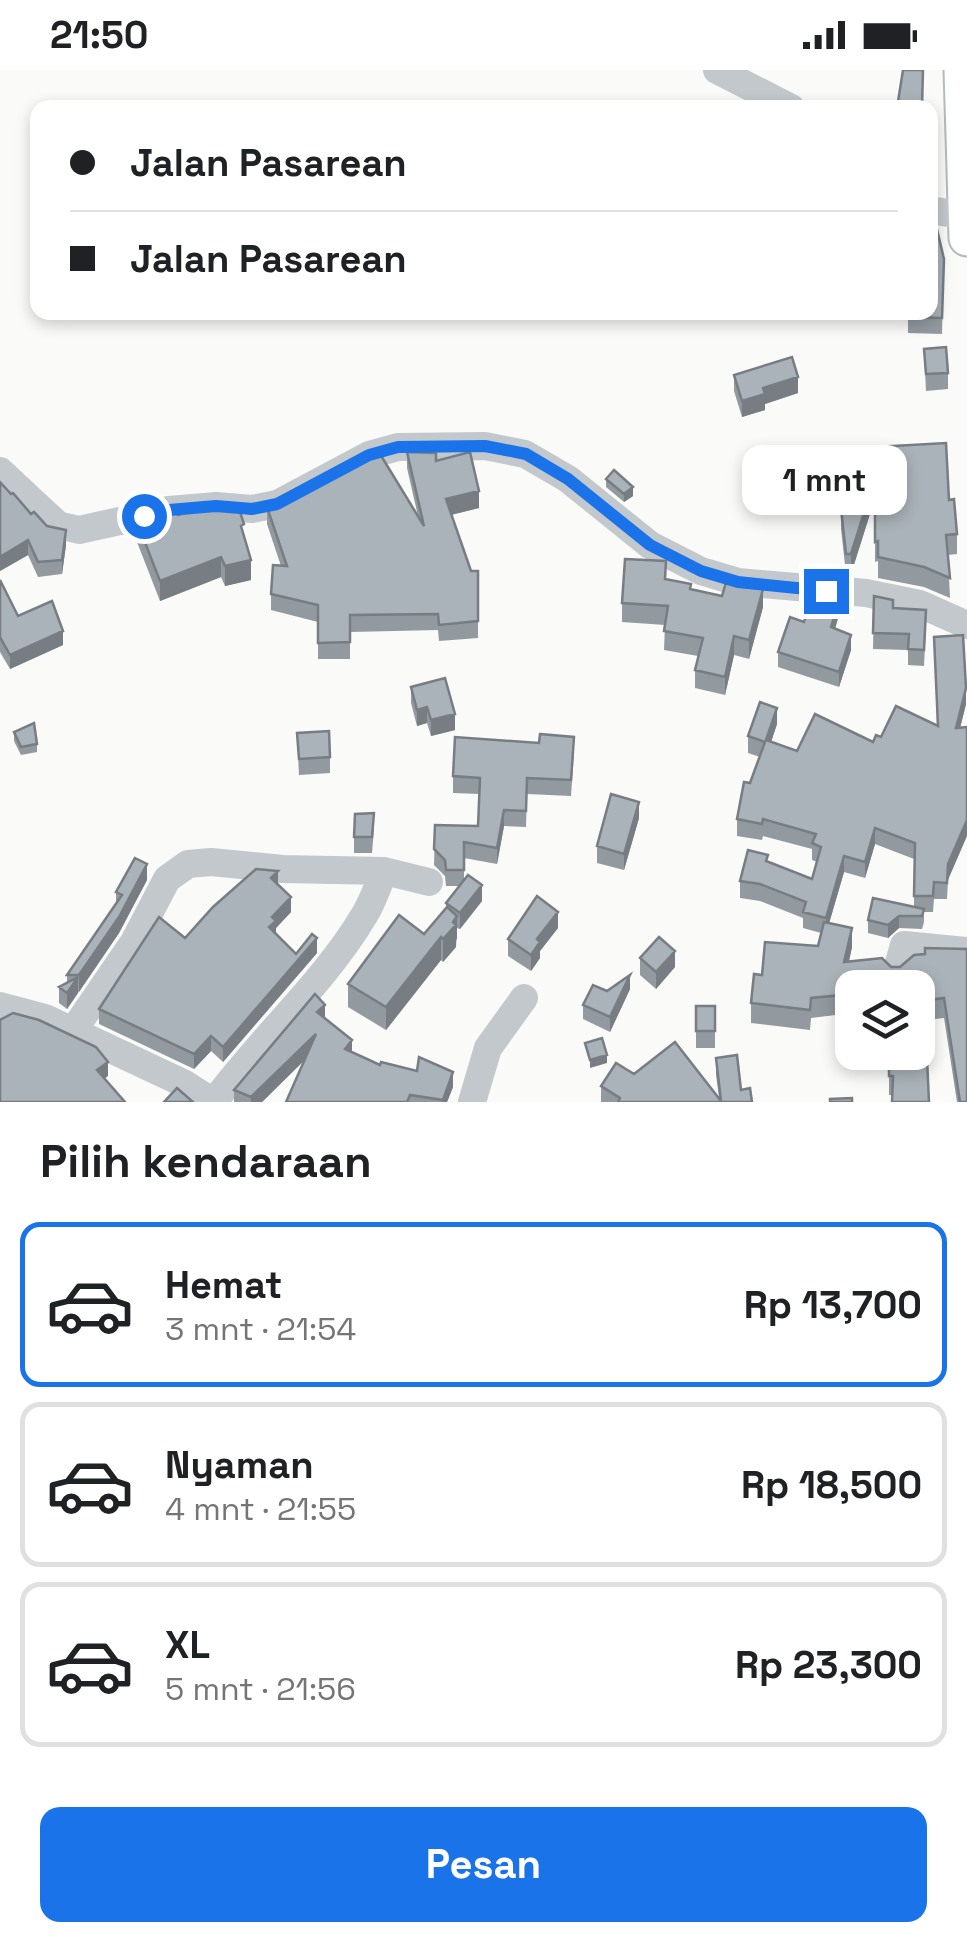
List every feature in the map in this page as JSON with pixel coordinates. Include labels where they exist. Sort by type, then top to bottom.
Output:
[{"type":"main road","points":[[962,70],[967,238]]},
{"type":"street","points":[[718,70],[776,100]]},
{"type":"street","points":[[938,211],[966,216]]},
{"type":"street","points":[[0,471],[58,525],[79,530],[169,510],[216,506],[252,509],[277,504],[369,455],[398,447],[485,446],[526,454],[568,479],[650,545],[701,571],[738,582],[866,593],[920,604],[967,626]]},
{"type":"street","points":[[73,1031],[134,942],[167,879],[188,864],[384,871],[429,882]]},
{"type":"street","points":[[7,1012],[73,1031],[214,1102],[248,1055],[305,995],[365,914],[384,871]]},
{"type":"street","points":[[896,970],[904,945],[967,951]]},
{"type":"street","points":[[472,1102],[492,1040],[524,998]]},
{"type":"building","points":[[903,70],[923,70],[922,100],[898,100]]},
{"type":"building","points":[[938,234],[944,259],[942,318],[938,318]]},
{"type":"building","points":[[946,347],[948,373],[926,374],[924,349]]},
{"type":"building","points":[[792,357],[798,377],[763,388],[765,394],[742,401],[734,375]]},
{"type":"building","points":[[946,443],[949,500],[954,499],[957,534],[946,535],[950,578],[924,567],[878,557],[875,478],[851,554],[846,554],[841,509],[862,507],[858,448]]},
{"type":"building","points":[[407,452],[436,453],[436,461],[470,452],[479,491],[446,499],[471,571],[478,571],[478,621],[439,625],[438,614],[350,615],[350,642],[318,643],[318,605],[271,594],[273,565],[287,566],[267,507],[285,503],[380,454],[424,526]]},
{"type":"building","points":[[614,470],[633,487],[624,494],[606,479]]},
{"type":"building","points":[[765,471],[772,485],[753,495],[746,481]]},
{"type":"building","points":[[0,482],[47,526],[66,530],[62,560],[38,562],[28,540],[0,557]]},
{"type":"building","points":[[218,504],[238,506],[251,560],[225,566],[221,557],[160,581],[137,522],[174,507],[178,515]]},
{"type":"building","points":[[625,559],[666,561],[665,579],[722,596],[727,579],[763,589],[749,640],[734,636],[725,677],[695,670],[703,638],[664,631],[668,606],[622,603]]},
{"type":"building","points":[[0,580],[18,616],[52,601],[63,631],[10,655],[0,637]]},
{"type":"building","points":[[814,591],[841,594],[831,627],[851,635],[839,672],[778,652],[790,617],[804,622]]},
{"type":"building","points":[[874,596],[893,600],[893,608],[926,610],[924,650],[908,649],[909,634],[873,633]]},
{"type":"building","points":[[963,635],[966,688],[956,728],[967,727],[967,820],[948,864],[947,883],[934,882],[933,896],[914,896],[915,843],[875,828],[865,862],[844,856],[826,918],[803,912],[806,902],[760,884],[740,881],[748,850],[768,855],[766,861],[812,879],[821,847],[812,843],[816,834],[763,819],[762,824],[737,819],[744,782],[750,783],[765,742],[748,736],[760,702],[777,708],[766,740],[797,751],[815,714],[873,742],[876,735],[881,737],[896,706],[938,726],[934,637]]},
{"type":"building","points":[[445,678],[455,714],[431,720],[427,707],[417,710],[411,687]]},
{"type":"building","points":[[34,723],[37,744],[21,747],[14,732]]},
{"type":"building","points":[[329,731],[330,757],[299,759],[297,733]]},
{"type":"building","points":[[540,734],[574,737],[571,780],[527,778],[526,811],[504,810],[497,848],[464,842],[464,870],[446,870],[445,860],[434,849],[435,825],[478,826],[480,778],[453,776],[455,737],[539,743]]},
{"type":"building","points":[[611,794],[639,802],[624,854],[597,846]]},
{"type":"building","points":[[374,813],[372,837],[354,837],[355,814]]},
{"type":"building","points":[[135,858],[147,864],[119,917],[79,975],[67,975],[122,895],[116,892]]},
{"type":"building","points":[[256,869],[278,871],[271,878],[291,897],[272,917],[276,921],[269,927],[296,954],[312,934],[317,938],[223,1047],[211,1036],[194,1054],[99,1009],[159,917],[185,938]]},
{"type":"building","points":[[468,875],[482,885],[460,913],[446,903]]},
{"type":"building","points":[[537,896],[558,912],[537,939],[540,942],[531,955],[508,939]]},
{"type":"building","points":[[873,898],[924,909],[922,916],[899,916],[888,925],[868,920]]},
{"type":"building","points":[[447,907],[457,916],[453,922],[456,925],[441,937],[386,1007],[348,984],[399,915],[424,934]]},
{"type":"building","points":[[824,922],[852,928],[844,962],[882,958],[891,967],[900,967],[914,955],[925,954],[925,948],[967,949],[967,1102],[960,1102],[944,998],[935,999],[935,970],[835,970],[835,996],[811,998],[810,1010],[751,1003],[754,974],[762,975],[765,942],[818,946]]},
{"type":"building","points":[[659,937],[675,951],[656,972],[640,958]]},
{"type":"building","points":[[630,975],[610,1017],[583,1005],[593,985],[607,991]]},
{"type":"building","points":[[78,977],[67,993],[59,987]]},
{"type":"building","points":[[315,994],[325,1005],[317,1012],[352,1040],[345,1049],[380,1065],[381,1062],[417,1071],[419,1057],[453,1072],[443,1100],[410,1095],[407,1102],[286,1102],[316,1034],[251,1097],[234,1090]]},
{"type":"building","points":[[696,1006],[715,1006],[715,1031],[696,1031]]},
{"type":"building","points":[[13,1013],[39,1020],[96,1047],[108,1062],[97,1070],[125,1102],[0,1102],[0,1020]]},
{"type":"building","points":[[602,1038],[607,1055],[590,1060],[585,1043]]},
{"type":"building","points":[[675,1042],[721,1101],[716,1058],[737,1055],[741,1090],[750,1088],[752,1102],[618,1102],[620,1098],[601,1086],[616,1063],[634,1074]]},
{"type":"building","points":[[889,1070],[928,1070],[929,1102],[892,1102],[893,1076],[889,1076]]},
{"type":"building","points":[[177,1088],[193,1102],[164,1102]]},
{"type":"building","points":[[852,1098],[852,1102],[830,1102],[830,1099]]},
{"type":"route","points":[[144,516],[169,510],[216,506],[252,509],[277,504],[369,455],[398,447],[485,446],[526,454],[568,479],[650,545],[701,571],[738,582],[826,591]]}]
